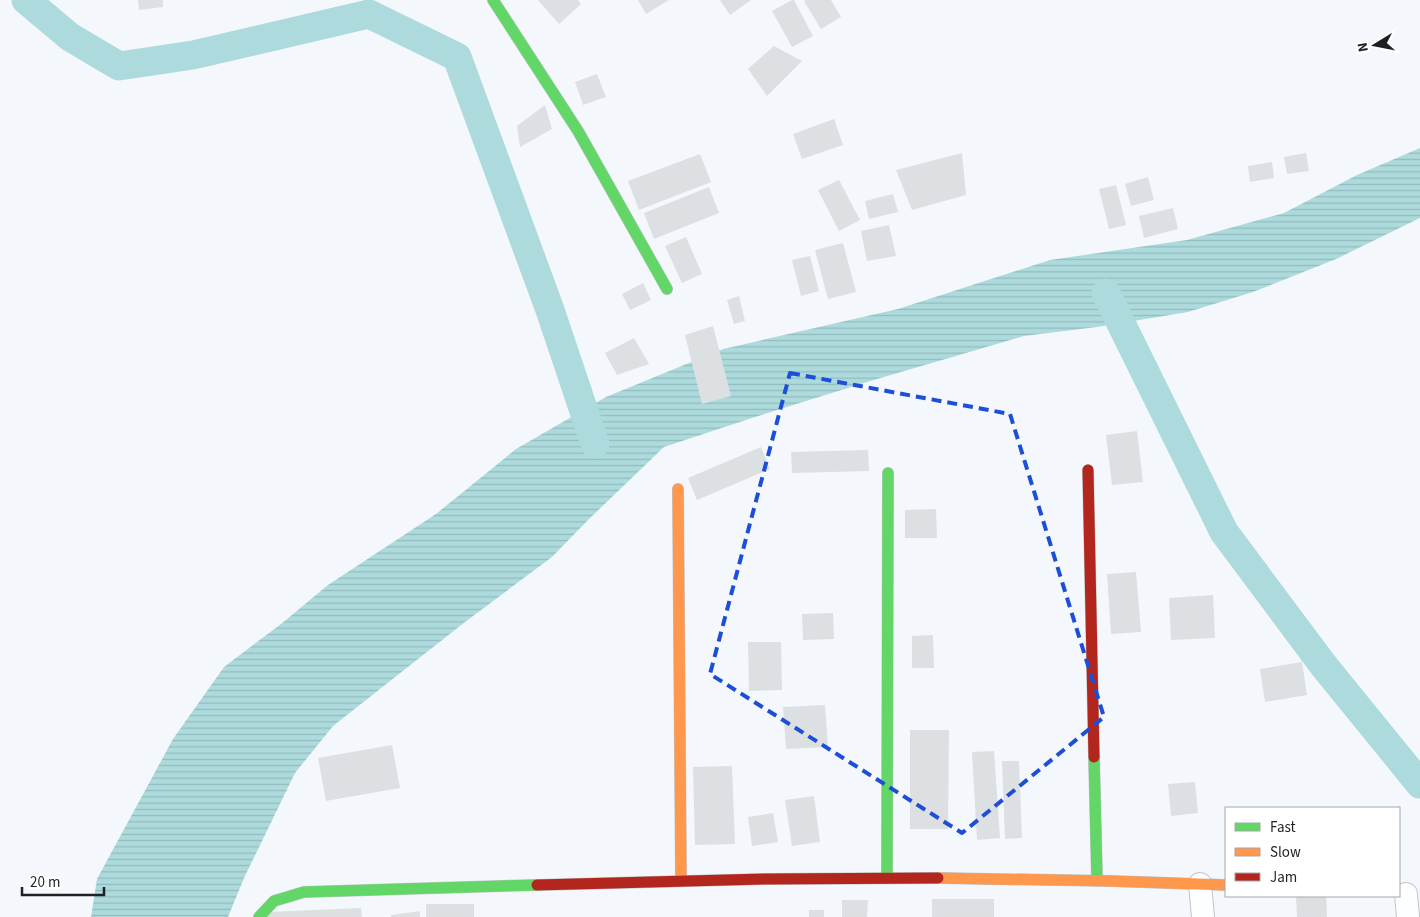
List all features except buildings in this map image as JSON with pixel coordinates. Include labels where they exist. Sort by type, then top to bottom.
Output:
[{"type":"street","points":[[493,0],[578,131],[667,289]]},
{"type":"street","points":[[1088,470],[1097,879]]},
{"type":"street","points":[[887,878],[888,473]]},
{"type":"street","points":[[678,489],[681,881]]},
{"type":"street","points":[[259,917],[274,901],[304,892],[681,881],[887,878],[1097,879],[1225,885]]},
{"type":"street","points":[[1200,884],[1203,917]]},
{"type":"street","points":[[1408,893],[1408,917]]},
{"type":"highlighted area","points":[[790,373],[1010,414],[1104,717],[962,833],[710,674]]},
{"type":"water","points":[[1420,148],[1420,218],[1336,259],[1253,292],[1188,312],[1097,327],[1024,336],[867,382],[664,447],[552,557],[465,622],[333,726],[295,773],[244,878],[228,917],[91,917],[97,879],[173,739],[224,667],[281,624],[328,585],[436,514],[516,449],[606,397],[723,349],[898,309],[1050,260],[1187,240],[1284,213],[1357,175]]},
{"type":"waterway","points":[[26,0],[70,37],[119,66],[193,55],[369,14],[457,57],[550,310],[595,444]]},
{"type":"waterway","points":[[1106,293],[1224,532],[1324,666],[1420,784]]},
{"type":"traffic: fast","points":[[493,0],[578,131],[667,289]]},
{"type":"traffic: fast","points":[[887,878],[888,473]]},
{"type":"traffic: fast","points":[[1094,757],[1097,879]]},
{"type":"traffic: fast","points":[[259,917],[274,901],[304,892],[537,885]]},
{"type":"traffic: slow","points":[[678,489],[681,881]]},
{"type":"traffic: slow","points":[[938,878],[1225,885]]},
{"type":"traffic: jam","points":[[1088,470],[1094,757]]},
{"type":"traffic: jam","points":[[537,885],[765,879],[938,878]]}]
